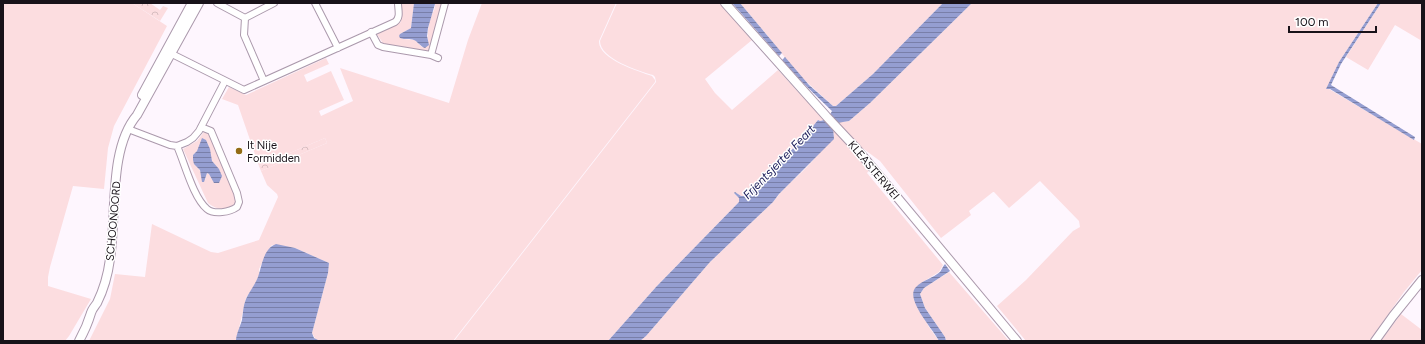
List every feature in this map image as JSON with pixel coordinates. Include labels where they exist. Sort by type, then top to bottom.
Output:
[{"type":"street","points":[[169,52],[192,3]]},
{"type":"street","points":[[169,52],[199,3]]},
{"type":"street","points":[[217,3],[245,18]]},
{"type":"street","points":[[245,18],[274,3]]},
{"type":"street","points":[[315,3],[338,48]]},
{"type":"street","points":[[169,52],[244,90],[394,22],[399,16],[398,3]]},
{"type":"street","points":[[431,55],[445,3]]},
{"type":"street","name":"KLEASTERWEI","points":[[725,3],[827,118],[866,159],[949,261],[1017,341]]},
{"type":"street","points":[[245,18],[244,35],[264,81]]},
{"type":"street","points":[[371,32],[378,45],[383,48],[431,55],[438,58]]},
{"type":"street","name":"SCHOONOORD","points":[[79,341],[100,295],[108,268],[111,251],[116,175],[120,151],[133,113],[169,52]]},
{"type":"street","points":[[130,125],[170,145],[177,146],[193,138],[201,127],[225,81]]},
{"type":"street","points":[[177,146],[197,195],[206,208],[211,212],[226,212],[237,207],[239,202],[237,193],[211,131],[201,127]]},
{"type":"street","points":[[1375,341],[1422,280]]},
{"type":"green space","points":[[3,3],[132,3],[167,26],[114,126],[108,148],[104,189],[73,186],[50,267],[48,286],[91,299],[65,341],[3,341]]},
{"type":"green space","points":[[132,3],[150,3],[160,10],[163,6],[168,8],[160,21]]},
{"type":"green space","points":[[400,3],[414,3],[411,28],[400,34],[403,39],[415,40],[422,47],[428,45],[430,19],[435,3],[444,3],[432,49],[427,54],[384,45],[377,34],[401,22]]},
{"type":"green space","points":[[482,3],[616,3],[599,41],[600,47],[612,59],[652,76],[655,82],[453,341],[316,340],[312,333],[328,273],[329,263],[295,248],[272,245],[259,269],[259,276],[246,298],[236,341],[89,341],[110,299],[115,274],[145,277],[152,224],[211,252],[218,253],[259,240],[278,197],[277,194],[267,185],[261,171],[327,143],[325,138],[259,166],[238,105],[222,99],[229,87],[246,95],[326,58],[329,64],[304,75],[307,82],[331,71],[344,100],[319,111],[321,116],[353,101],[340,68],[449,103],[468,40]]},
{"type":"green space","points":[[617,3],[719,3],[752,40],[705,79],[715,93],[732,110],[778,70],[826,119],[820,121],[818,120],[805,136],[745,196],[741,196],[735,192],[734,193],[739,198],[739,202],[656,287],[608,341],[454,341],[656,82],[653,75],[639,71],[613,59],[602,47],[600,41]]},
{"type":"green space","points":[[740,3],[943,3],[873,74],[836,106],[833,106],[799,75]]},
{"type":"green space","points":[[972,3],[1378,3],[1339,62],[1329,89],[1422,144],[1422,270],[1404,292],[1369,341],[1026,341],[997,306],[1026,280],[1073,231],[1080,227],[1079,221],[1040,181],[1009,208],[993,192],[969,211],[971,215],[941,238],[880,161],[857,144],[836,123],[849,121],[870,103]]},
{"type":"green space","points":[[1381,3],[1422,3],[1422,41],[1395,25],[1368,70],[1346,57]]},
{"type":"green space","points":[[832,127],[871,168],[867,173],[943,265],[939,272],[921,283],[914,299],[929,327],[939,341],[640,341],[710,262],[803,171],[834,135]]},
{"type":"green space","points":[[204,132],[207,132],[210,135],[237,200],[232,207],[220,209],[208,203],[183,149],[197,141]],"holes":[[[208,144],[212,161],[220,171],[212,179],[207,173],[205,180],[193,155]]]},
{"type":"green space","points":[[325,138],[327,143],[261,171],[259,166]]},
{"type":"green space","points":[[949,272],[1009,341],[946,341],[945,337],[925,308],[920,294],[924,288]]},
{"type":"green space","points":[[1401,314],[1422,330],[1422,341],[1381,341]]},
{"type":"water","points":[[414,3],[435,3],[428,28],[427,36],[429,45],[425,48],[414,40],[402,39],[399,36],[411,28]]},
{"type":"water","points":[[732,3],[740,3],[782,53],[779,56]]},
{"type":"water","points":[[943,3],[972,3],[870,103],[849,121],[837,123],[833,127],[834,139],[779,194],[773,202],[710,262],[646,336],[640,341],[608,341],[656,287],[739,202],[739,198],[734,193],[735,192],[741,196],[745,196],[805,136],[818,120],[824,120],[830,115],[832,111],[782,60],[785,57],[809,85],[833,106],[836,106],[873,74]]},
{"type":"water","points":[[1378,3],[1381,3],[1341,64],[1331,85],[1415,137],[1414,140],[1330,89],[1326,89],[1339,62]]},
{"type":"water","points":[[202,138],[206,140],[210,149],[212,161],[219,169],[222,176],[219,183],[214,183],[207,173],[204,182],[202,182],[200,170],[194,164],[193,155],[197,151]]},
{"type":"water","points":[[276,244],[295,248],[329,263],[328,273],[312,333],[314,338],[320,341],[236,341],[246,299],[257,280],[268,250]]},
{"type":"water","points":[[945,264],[950,271],[924,288],[920,294],[925,308],[945,337],[946,341],[939,341],[921,314],[914,299],[913,292],[916,287],[940,272]]},
{"type":"place","name":"It Nije Formidden","points":[[239,151]]},
{"type":"water label","name":"Frjentsjerter Feart","points":[[779,162]]}]
